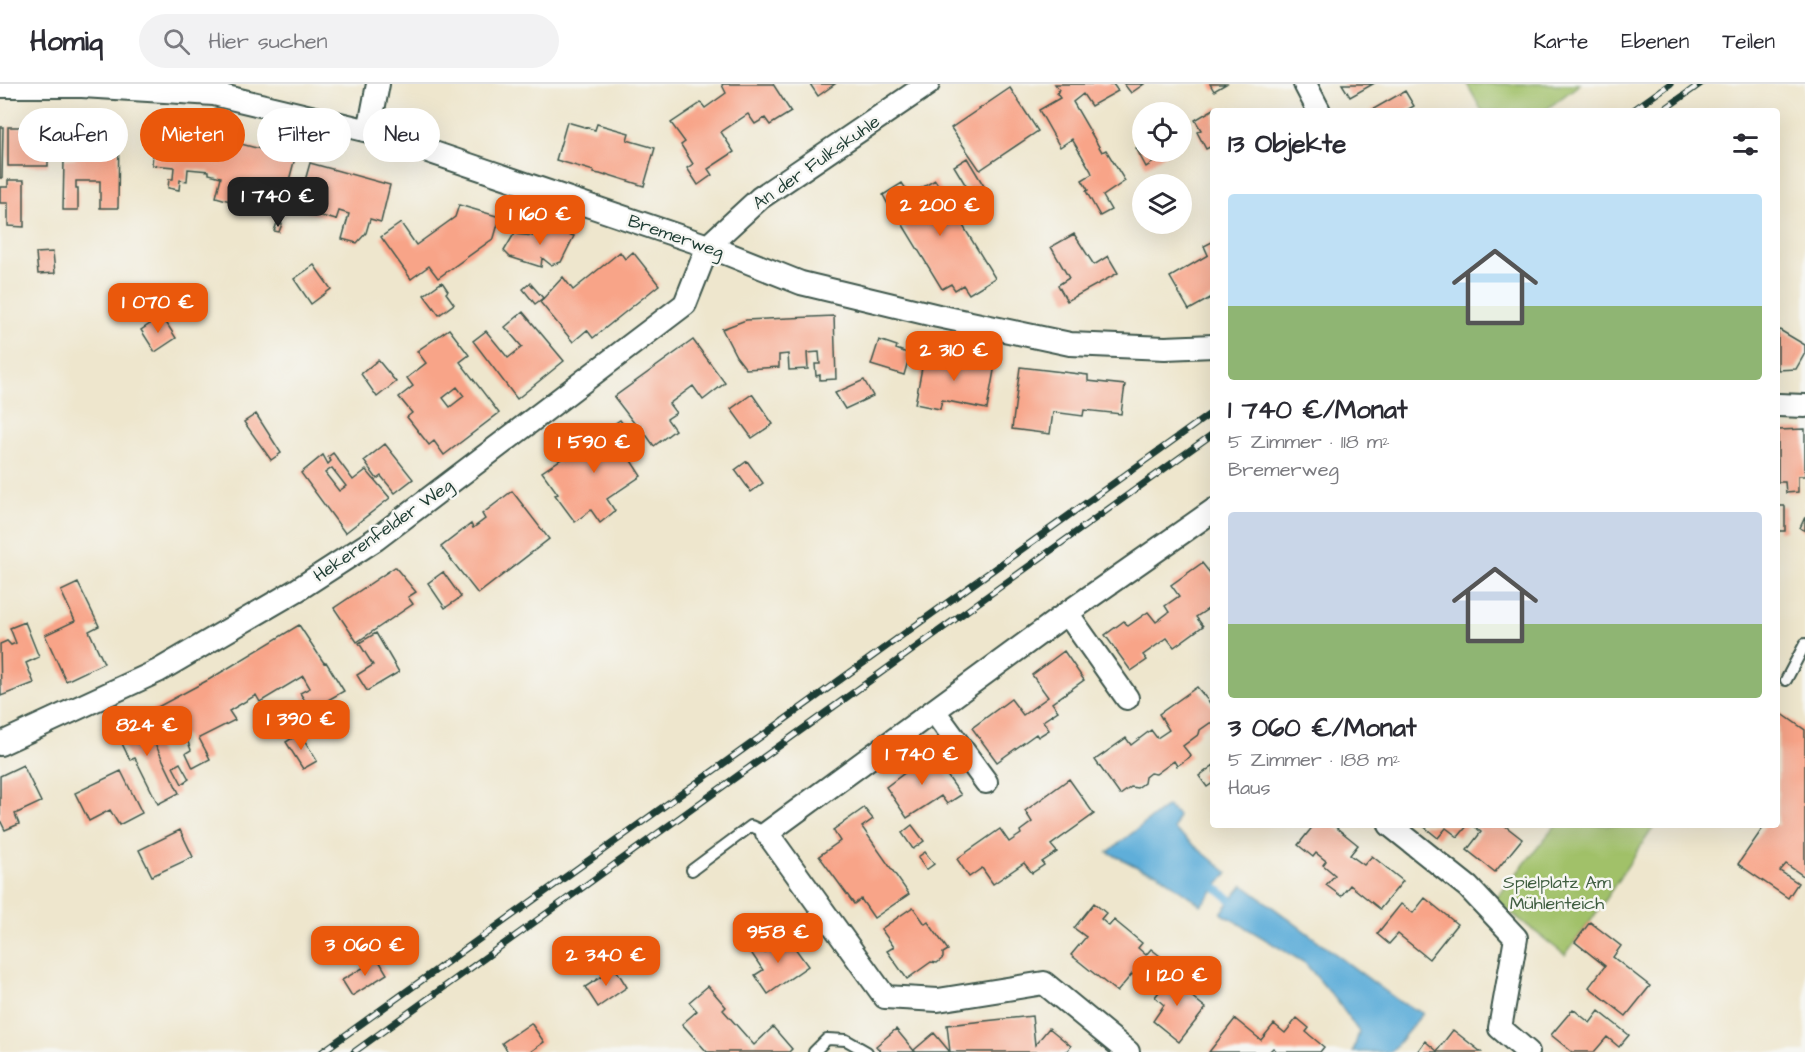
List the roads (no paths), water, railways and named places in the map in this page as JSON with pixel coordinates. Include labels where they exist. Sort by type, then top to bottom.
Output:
[{"type":"street","points":[[373,108],[378,84]]},
{"type":"street","name":"An der Fulkskuhle","points":[[708,246],[760,198],[928,84]]},
{"type":"street","points":[[1305,84],[1317,108]]},
{"type":"street","name":"Bremerweg","points":[[0,86],[81,85],[214,94],[363,129]]},
{"type":"street","name":"Bremerweg","points":[[440,154],[708,246],[801,283],[938,316],[1070,344],[1165,348],[1210,346]]},
{"type":"street","name":"Hekerenfelder Weg","points":[[0,744],[158,671],[297,590],[376,539],[685,304],[708,246]]},
{"type":"street","points":[[1780,405],[1805,406]]},
{"type":"street","points":[[1128,1052],[1044,983],[938,1000],[885,997],[767,832],[1067,613],[1210,515]]},
{"type":"street","points":[[1067,613],[1127,698]]},
{"type":"street","points":[[934,711],[986,782]]},
{"type":"street","points":[[1394,828],[1468,886],[1516,938],[1500,1028],[1528,1052]]},
{"type":"lane","points":[[1786,680],[1805,644]]},
{"type":"lane","points":[[692,870],[751,826],[767,832]]},
{"type":"lane","points":[[814,1052],[827,1040],[846,1040],[867,1052]]},
{"type":"water","points":[[1167,806],[1178,815],[1174,829],[1228,873],[1201,905],[1157,873],[1141,869],[1108,852]]},
{"type":"water","points":[[1243,885],[1400,1002],[1423,1013],[1391,1052],[1353,1052],[1359,1032],[1338,1002],[1305,963],[1221,913]]},
{"type":"waterway","points":[[1216,888],[1231,900]]},
{"type":"railway","points":[[1636,108],[1670,84]]},
{"type":"railway","points":[[1666,108],[1700,84]]},
{"type":"railway","points":[[322,1052],[1210,414]]},
{"type":"railway","points":[[354,1052],[1210,436]]},
{"type":"park label","name":"Spielplatz Am Mühlenteich","points":[[1557,892]]}]
